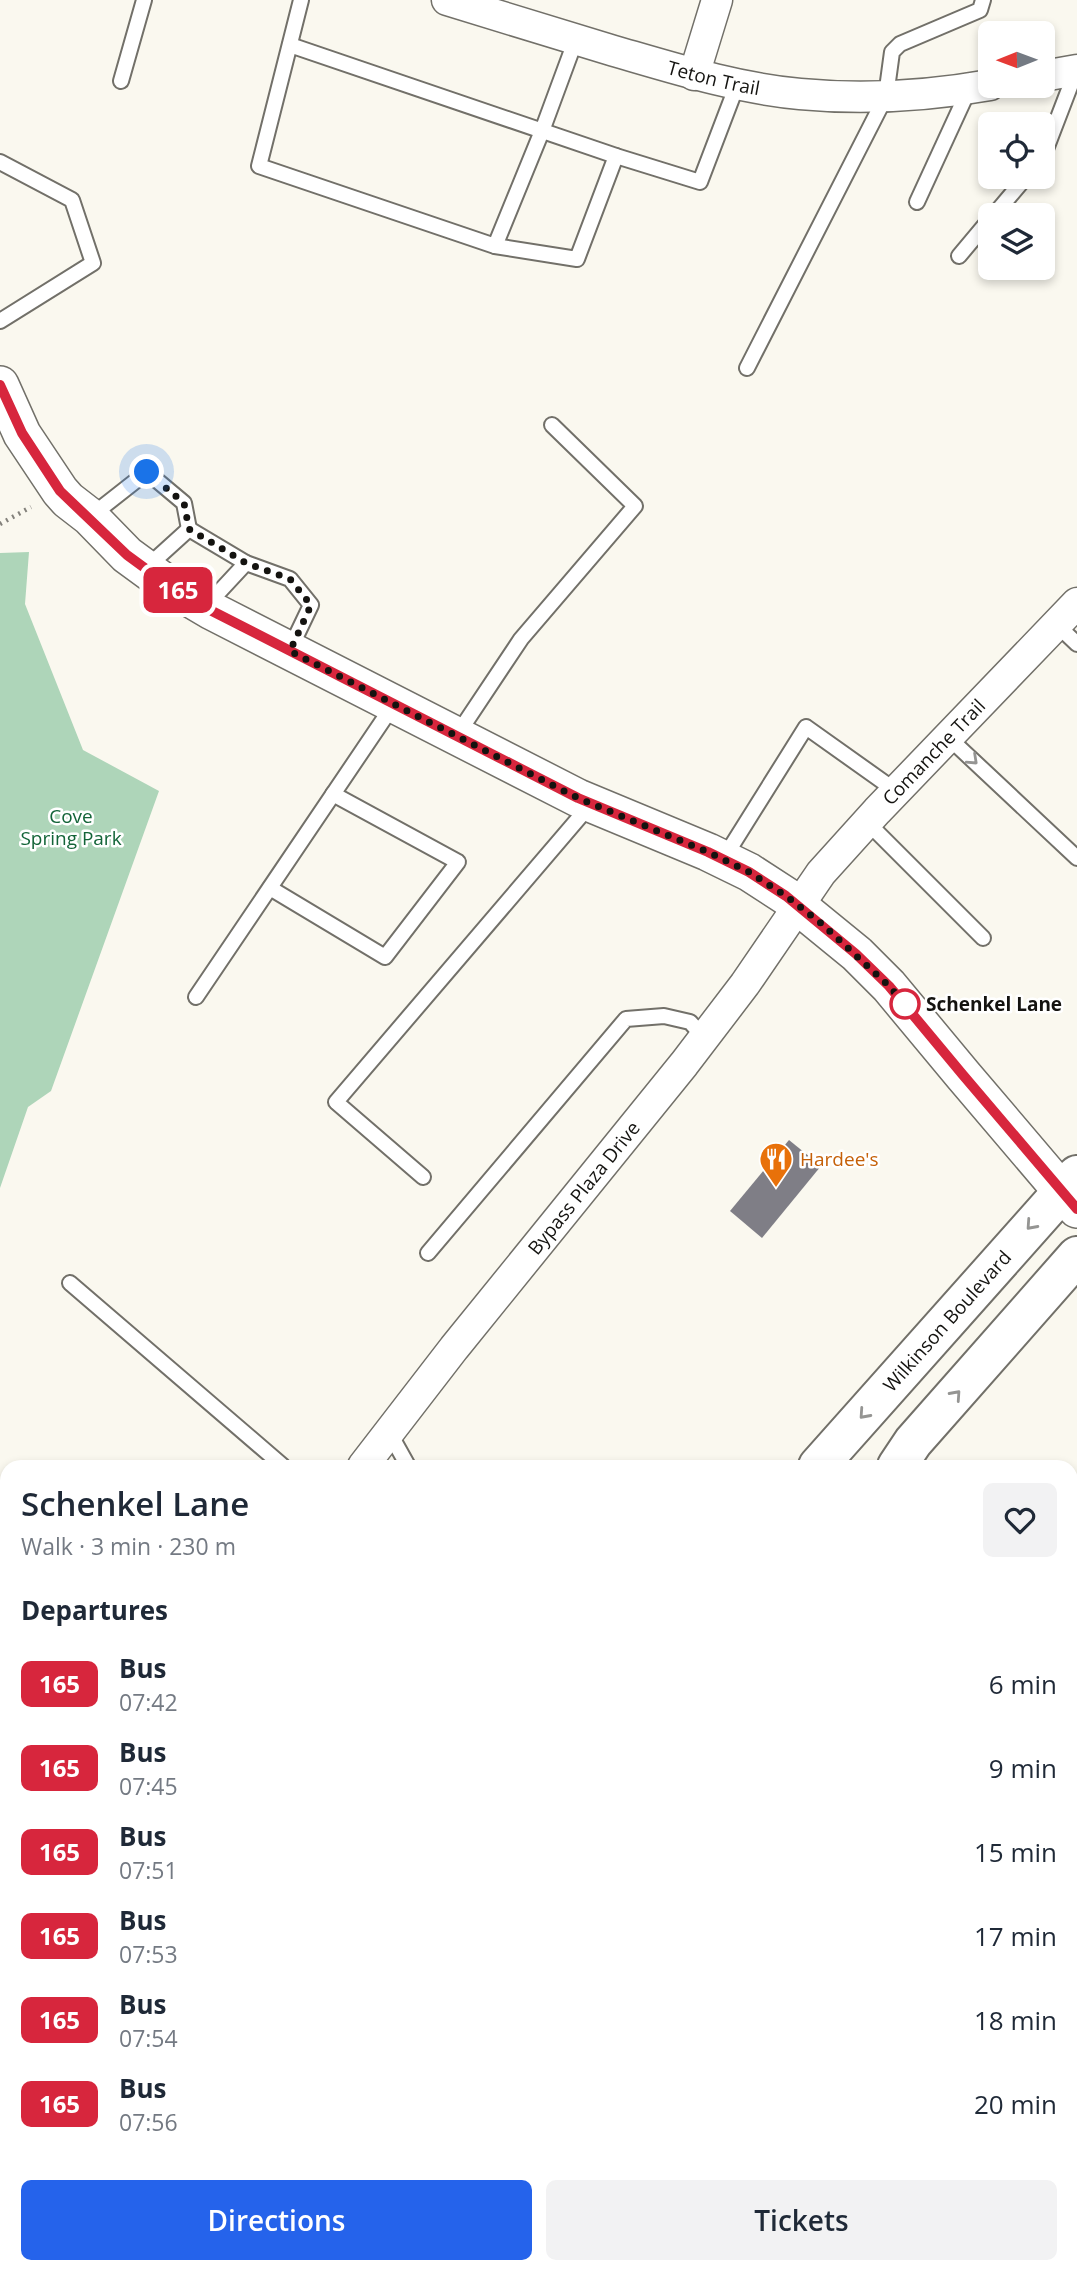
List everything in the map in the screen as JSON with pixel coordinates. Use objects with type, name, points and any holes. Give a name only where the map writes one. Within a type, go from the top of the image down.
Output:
[{"type":"highway","name":"Wilkinson Boulevard","points":[[824,1460],[1072,1192]]},
{"type":"highway","points":[[901,1460],[1077,1256]]},
{"type":"street","name":"Teton Trail","points":[[446,0],[694,75],[737,85],[801,94],[886,96],[978,87]]},
{"type":"street","points":[[694,75],[717,0]]},
{"type":"street","points":[[1055,74],[1077,70]]},
{"type":"street","points":[[0,385],[22,433],[60,491],[127,555],[168,585],[290,651],[591,804],[749,872],[799,906],[889,986],[1072,1192]]},
{"type":"street","name":"Comanche Trail","points":[[799,906],[821,873],[948,737],[1066,634],[1077,603]]},
{"type":"street","name":"Bypass Plaza Drive","points":[[367,1460],[704,1037],[799,906]]},
{"type":"lane","points":[[121,81],[144,0]]},
{"type":"lane","points":[[302,0],[259,166],[495,246],[578,259],[616,156]]},
{"type":"lane","points":[[747,368],[886,96],[892,52],[900,44],[980,10],[983,0]]},
{"type":"lane","points":[[495,246],[576,39]]},
{"type":"lane","points":[[290,45],[700,182],[737,85]]},
{"type":"lane","points":[[1055,126],[1077,70]]},
{"type":"lane","points":[[917,202],[978,91]]},
{"type":"lane","points":[[0,162],[72,200],[93,263],[0,321]]},
{"type":"lane","points":[[1004,203],[1016,189]]},
{"type":"lane","points":[[959,256],[978,234]]},
{"type":"lane","points":[[457,735],[521,639],[635,506],[552,425]]},
{"type":"lane","points":[[90,517],[147,472],[184,503],[189,529],[246,563],[290,579],[311,605],[290,651]]},
{"type":"lane","points":[[145,568],[189,529]]},
{"type":"lane","points":[[205,606],[246,563]]},
{"type":"lane","points":[[196,997],[395,703]]},
{"type":"lane","points":[[723,859],[806,727],[896,791]]},
{"type":"lane","points":[[948,737],[1077,858]]},
{"type":"lane","points":[[270,888],[385,957],[458,862],[333,794]]},
{"type":"lane","points":[[424,1177],[336,1102],[591,804]]},
{"type":"lane","points":[[867,822],[983,938]]},
{"type":"lane","points":[[428,1253],[626,1019],[664,1016],[690,1022],[704,1037]]},
{"type":"lane","points":[[70,1283],[277,1460]]},
{"type":"lane","points":[[388,1432],[404,1460]]},
{"type":"green space","name":"Cove Spring Park","points":[[29,552],[25,604],[83,750],[159,791],[51,1091],[28,1107],[0,1188],[0,553]]},
{"type":"building","name":"Hardee's","points":[[789,1140],[821,1166],[762,1238],[730,1211]]},
{"type":"bus line","name":"165","points":[[0,385],[22,433],[60,491],[127,555],[168,585],[212,611],[578,798],[708,852],[749,872],[786,896],[822,924],[889,986],[1077,1209]]},
{"type":"place","name":"Schenkel Lane","points":[[905,1004]]},
{"type":"place","name":"Hardee's","points":[[776,1189]]},
{"type":"route","points":[[147,472],[184,503],[189,529],[246,563],[290,579],[311,605],[290,651],[578,798],[749,872],[822,924],[905,1004]]}]
